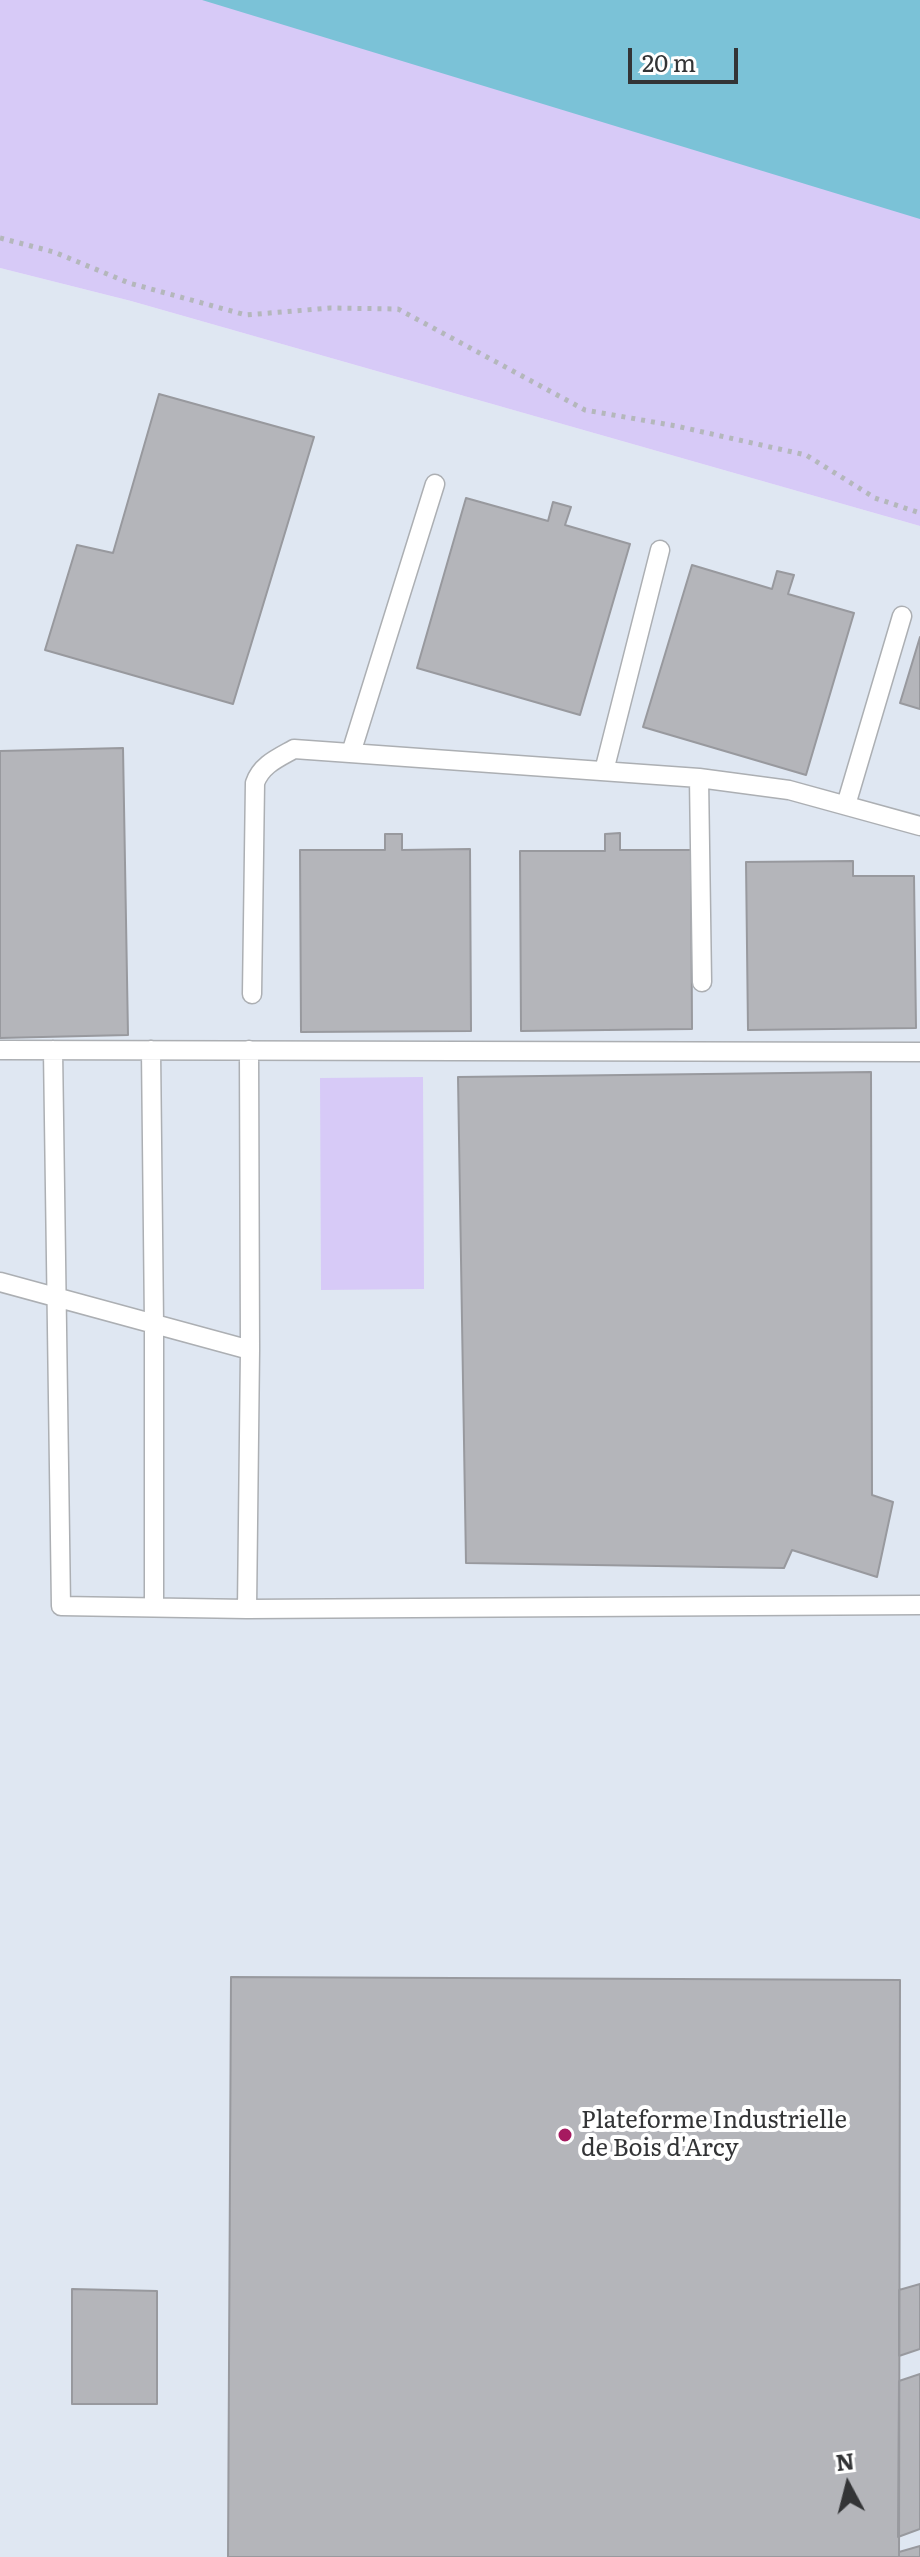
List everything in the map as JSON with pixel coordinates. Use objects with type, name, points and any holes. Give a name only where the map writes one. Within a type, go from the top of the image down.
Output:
[{"type":"lane","points":[[351,753],[435,484]]},
{"type":"lane","points":[[604,771],[660,550]]},
{"type":"lane","points":[[846,805],[902,616]]},
{"type":"lane","points":[[252,994],[255,783],[258,774],[270,762],[294,749],[699,778],[789,790],[920,826]]},
{"type":"lane","points":[[699,778],[702,982]]},
{"type":"lane","points":[[0,1050],[920,1052]]},
{"type":"lane","points":[[53,1050],[61,1606],[247,1609],[920,1605]]},
{"type":"lane","points":[[151,1050],[154,1607]]},
{"type":"lane","points":[[247,1609],[249,1050]]},
{"type":"lane","points":[[0,1282],[250,1350]]},
{"type":"path","points":[[0,238],[54,252],[129,283],[246,315],[330,308],[398,309],[585,410],[676,426],[806,455],[875,498],[920,513]]},
{"type":"shaded area","points":[[0,0],[920,0],[920,526],[131,301],[0,268]]},
{"type":"shaded area","points":[[0,268],[131,301],[920,526],[920,2557],[0,2557]]},
{"type":"shaded area","points":[[423,1077],[424,1289],[321,1290],[320,1078]]},
{"type":"water","points":[[202,0],[920,0],[920,219]]},
{"type":"building","points":[[159,394],[314,437],[233,704],[45,650],[77,545],[113,553]]},
{"type":"building","points":[[466,498],[548,521],[553,502],[571,507],[565,525],[630,544],[580,715],[417,668]]},
{"type":"building","points":[[692,565],[772,589],[777,571],[794,575],[788,594],[854,613],[806,775],[643,727]]},
{"type":"building","points":[[920,637],[920,709],[900,703]]},
{"type":"building","points":[[123,748],[128,1035],[0,1038],[0,751]]},
{"type":"building","points":[[620,833],[620,850],[691,850],[692,1029],[521,1031],[520,851],[605,851],[605,834]]},
{"type":"building","points":[[385,834],[402,834],[402,850],[470,849],[471,1031],[301,1032],[300,850],[385,850]]},
{"type":"building","points":[[853,861],[853,876],[914,876],[916,1028],[748,1030],[746,862]]},
{"type":"building","points":[[871,1072],[872,1495],[893,1502],[877,1577],[792,1550],[784,1568],[466,1563],[458,1077]]},
{"type":"building","name":"Plateforme Industrielle de Bois d'Arcy","points":[[231,1977],[900,1980],[899,2557],[228,2557]]},
{"type":"building","points":[[920,2284],[920,2349],[899,2356],[899,2290]]},
{"type":"building","points":[[72,2289],[157,2291],[157,2404],[72,2404]]},
{"type":"building","points":[[920,2374],[920,2529],[898,2537],[899,2381]]},
{"type":"building","points":[[920,2546],[920,2557],[899,2557],[899,2552]]},
{"type":"place","name":"Plateforme Industrielle de Bois d'Arcy","points":[[565,2135]]}]
